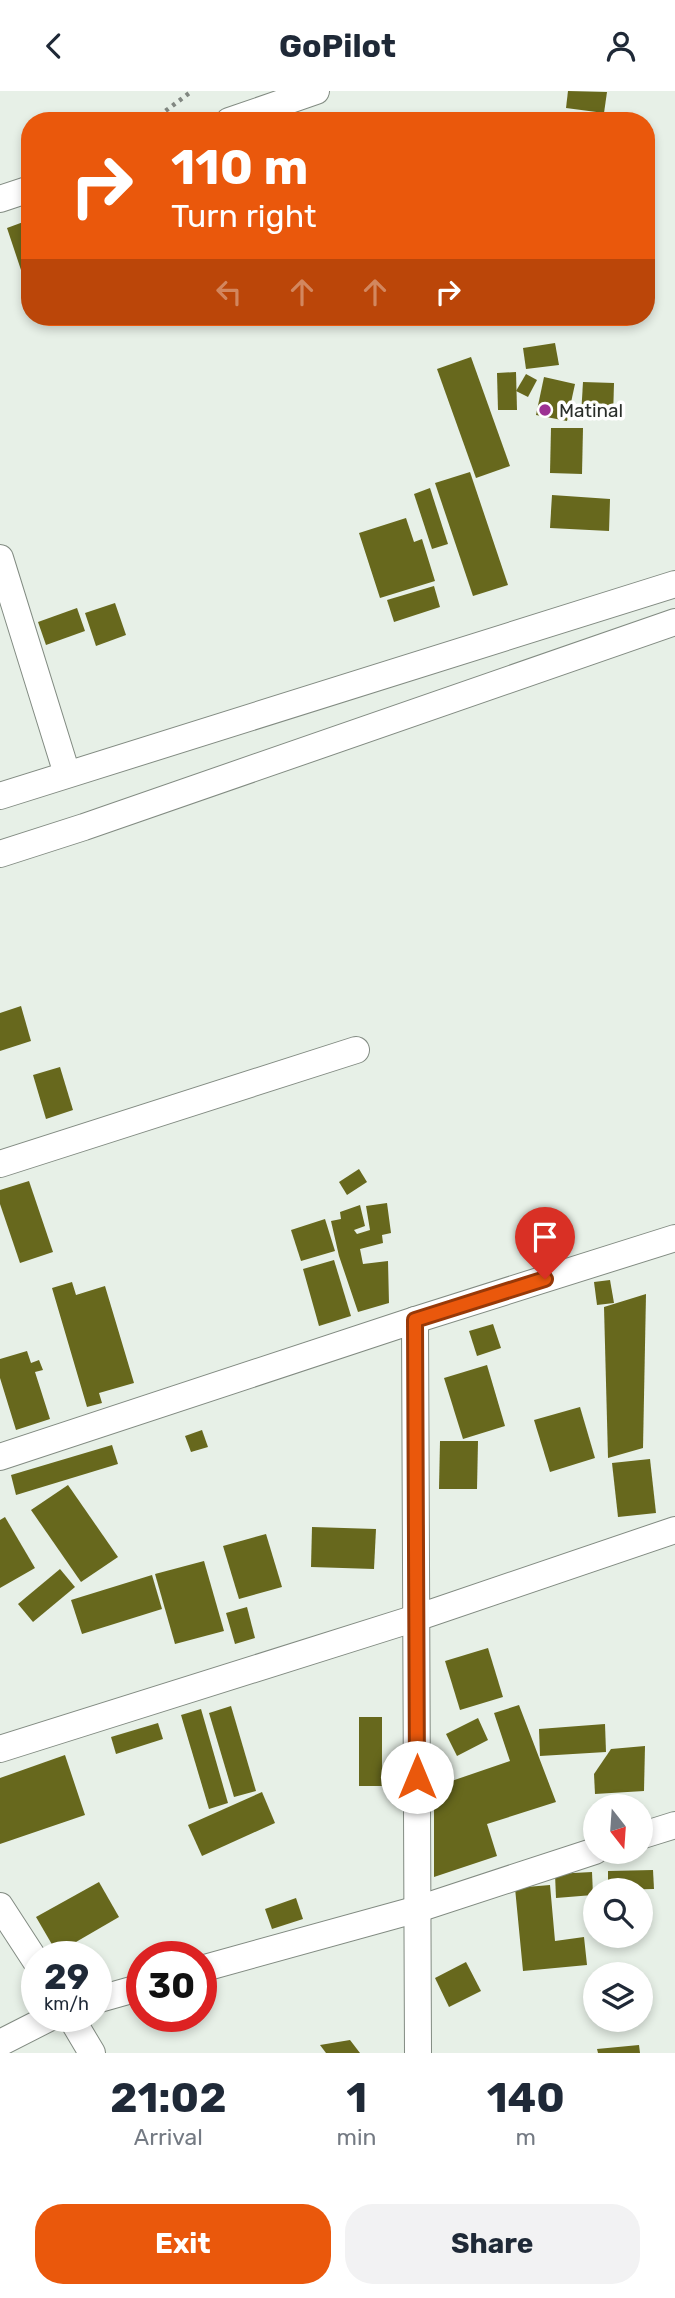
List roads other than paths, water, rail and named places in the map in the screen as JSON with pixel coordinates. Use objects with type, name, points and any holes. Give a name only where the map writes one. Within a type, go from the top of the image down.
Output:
[{"type":"street","points":[[255,112],[316,91]]},
{"type":"street","points":[[0,199],[21,192]]},
{"type":"street","points":[[0,558],[67,774]]},
{"type":"street","points":[[0,796],[675,584]]},
{"type":"street","points":[[0,854],[675,622]]},
{"type":"street","points":[[0,1164],[356,1051]]},
{"type":"street","points":[[0,1457],[415,1320],[675,1238]]},
{"type":"street","points":[[415,1320],[418,2053]]},
{"type":"street","points":[[0,1749],[416,1618],[675,1530]]},
{"type":"street","points":[[653,1832],[675,1825]]},
{"type":"street","points":[[217,1965],[418,1909],[583,1855]]},
{"type":"street","points":[[0,1906],[23,1941]]},
{"type":"street","points":[[0,2043],[22,2032]]},
{"type":"street","points":[[80,2032],[92,2053]]},
{"type":"place","name":"Matinal","points":[[545,410]]}]
